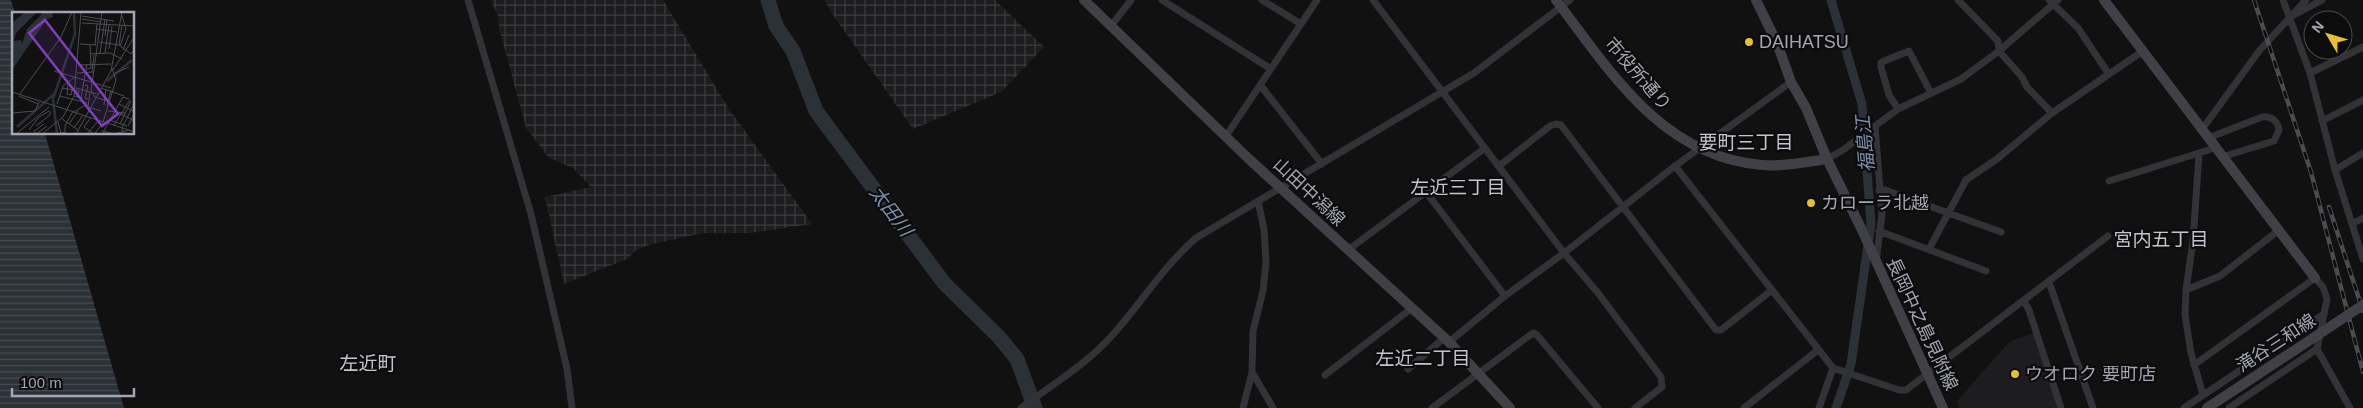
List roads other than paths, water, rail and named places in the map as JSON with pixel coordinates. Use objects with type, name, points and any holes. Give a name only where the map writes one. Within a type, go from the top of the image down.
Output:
[{"type":"main road","name":"山田中潟線","points":[[1084,0],[1281,188],[1446,340],[1479,372],[1510,408]]},
{"type":"main road","points":[[1756,0],[1777,43],[1791,82],[1806,108],[1827,159]]},
{"type":"main road","points":[[2104,0],[2315,278]]},
{"type":"main road","name":"市役所通り","points":[[1559,3],[1646,112],[1667,130],[1700,149],[1734,160],[1763,165],[1827,159]]},
{"type":"main road","name":"長岡中之島見附線","points":[[1827,159],[1861,228],[1943,408]]},
{"type":"main road","name":"滝谷三和線","points":[[2207,408],[2363,305]]},
{"type":"street","points":[[468,0],[531,214],[567,369],[572,408]]},
{"type":"street","points":[[1112,26],[1131,0]]},
{"type":"street","points":[[1162,0],[1271,69]]},
{"type":"street","points":[[1262,0],[1300,24]]},
{"type":"street","points":[[1226,136],[1317,0]]},
{"type":"street","points":[[1373,0],[1444,91],[1564,253],[1598,293],[1662,377],[1662,387],[1635,408]]},
{"type":"street","points":[[1021,408],[1077,366],[1116,332],[1182,251],[1196,238],[1474,73],[1559,3],[1570,0]]},
{"type":"street","points":[[1959,0],[1998,41],[1999,51],[2022,76],[2027,87],[2052,113]]},
{"type":"street","points":[[2283,0],[2288,18],[2310,73],[2322,121],[2363,259]]},
{"type":"street","points":[[2201,128],[2206,124],[2259,51],[2306,0]]},
{"type":"street","points":[[2288,18],[2322,0]]},
{"type":"street","points":[[1827,159],[1843,150],[1898,109],[1961,79],[1999,51],[2053,1],[2078,28],[2108,73]]},
{"type":"street","points":[[2310,73],[2363,47]]},
{"type":"street","points":[[1898,109],[1889,95],[1881,67],[1881,63],[1884,61],[1909,51],[1931,93]]},
{"type":"street","points":[[1929,249],[1966,180],[1997,159],[2052,113],[2108,73],[2143,51]]},
{"type":"street","points":[[1408,369],[1564,253],[1676,166],[1791,82]]},
{"type":"street","points":[[1261,86],[1322,164]]},
{"type":"street","points":[[2322,121],[2363,100]]},
{"type":"street","points":[[2208,138],[2262,117],[2271,118],[2276,122],[2279,130],[2274,141],[2222,157]]},
{"type":"street","points":[[1499,166],[1550,126],[1561,125],[1716,330],[1721,330],[1772,290]]},
{"type":"street","points":[[1872,127],[1882,214],[1874,258]]},
{"type":"street","points":[[1348,250],[1485,148]]},
{"type":"street","points":[[2109,181],[2215,148]]},
{"type":"street","points":[[2336,170],[2363,153]]},
{"type":"street","points":[[2199,154],[2194,241],[2186,290],[2185,315],[2194,365],[2203,395]]},
{"type":"street","points":[[1676,166],[1818,350],[1837,369],[1899,390],[1906,390],[2108,236]]},
{"type":"street","points":[[1879,190],[1948,212],[2001,232]]},
{"type":"street","points":[[1426,192],[1505,296]]},
{"type":"street","points":[[1243,408],[1252,372],[1253,331],[1263,291],[1266,263],[1264,229],[1258,201]]},
{"type":"street","points":[[2352,224],[2363,218]]},
{"type":"street","points":[[2186,290],[2220,276],[2279,230]]},
{"type":"street","points":[[1879,231],[1986,271]]},
{"type":"street","points":[[2194,365],[2315,278],[2323,287],[2327,299],[2318,349],[2350,408]]},
{"type":"street","points":[[2049,282],[2093,408]]},
{"type":"street","points":[[2024,301],[2029,310],[2061,408]]},
{"type":"street","points":[[1325,375],[1412,308]]},
{"type":"street","points":[[2184,408],[2324,314]]},
{"type":"street","points":[[1432,408],[1532,333],[1537,335],[1598,408]]},
{"type":"street","points":[[2229,408],[2318,349]]},
{"type":"street","points":[[1744,408],[1818,350]]},
{"type":"street","points":[[1819,408],[1837,369]]},
{"type":"street","points":[[1252,372],[1273,408]]},
{"type":"waterway","name":"太田川","points":[[768,0],[776,26],[793,51],[816,111],[944,283],[999,337],[1017,359],[1035,408]]},
{"type":"waterway","name":"福島江","points":[[1831,0],[1862,104],[1871,224],[1851,364],[1836,408]]},
{"type":"railway","points":[[2254,0],[2311,172],[2363,372]]},
{"type":"railway","points":[[2329,207],[2363,311]]},
{"type":"place","name":"DAIHATSU","points":[[1749,42]]},
{"type":"place","name":"カローラ北越","points":[[1811,203]]},
{"type":"place","name":"ウオロク 要町店","points":[[2015,374]]},
{"type":"district","name":"要町三丁目","points":[[1746,142]]},
{"type":"district","name":"左近三丁目","points":[[1458,187]]},
{"type":"district","name":"宮内五丁目","points":[[2161,239]]},
{"type":"district","name":"左近二丁目","points":[[1423,358]]},
{"type":"district","name":"左近町","points":[[368,363]]}]
